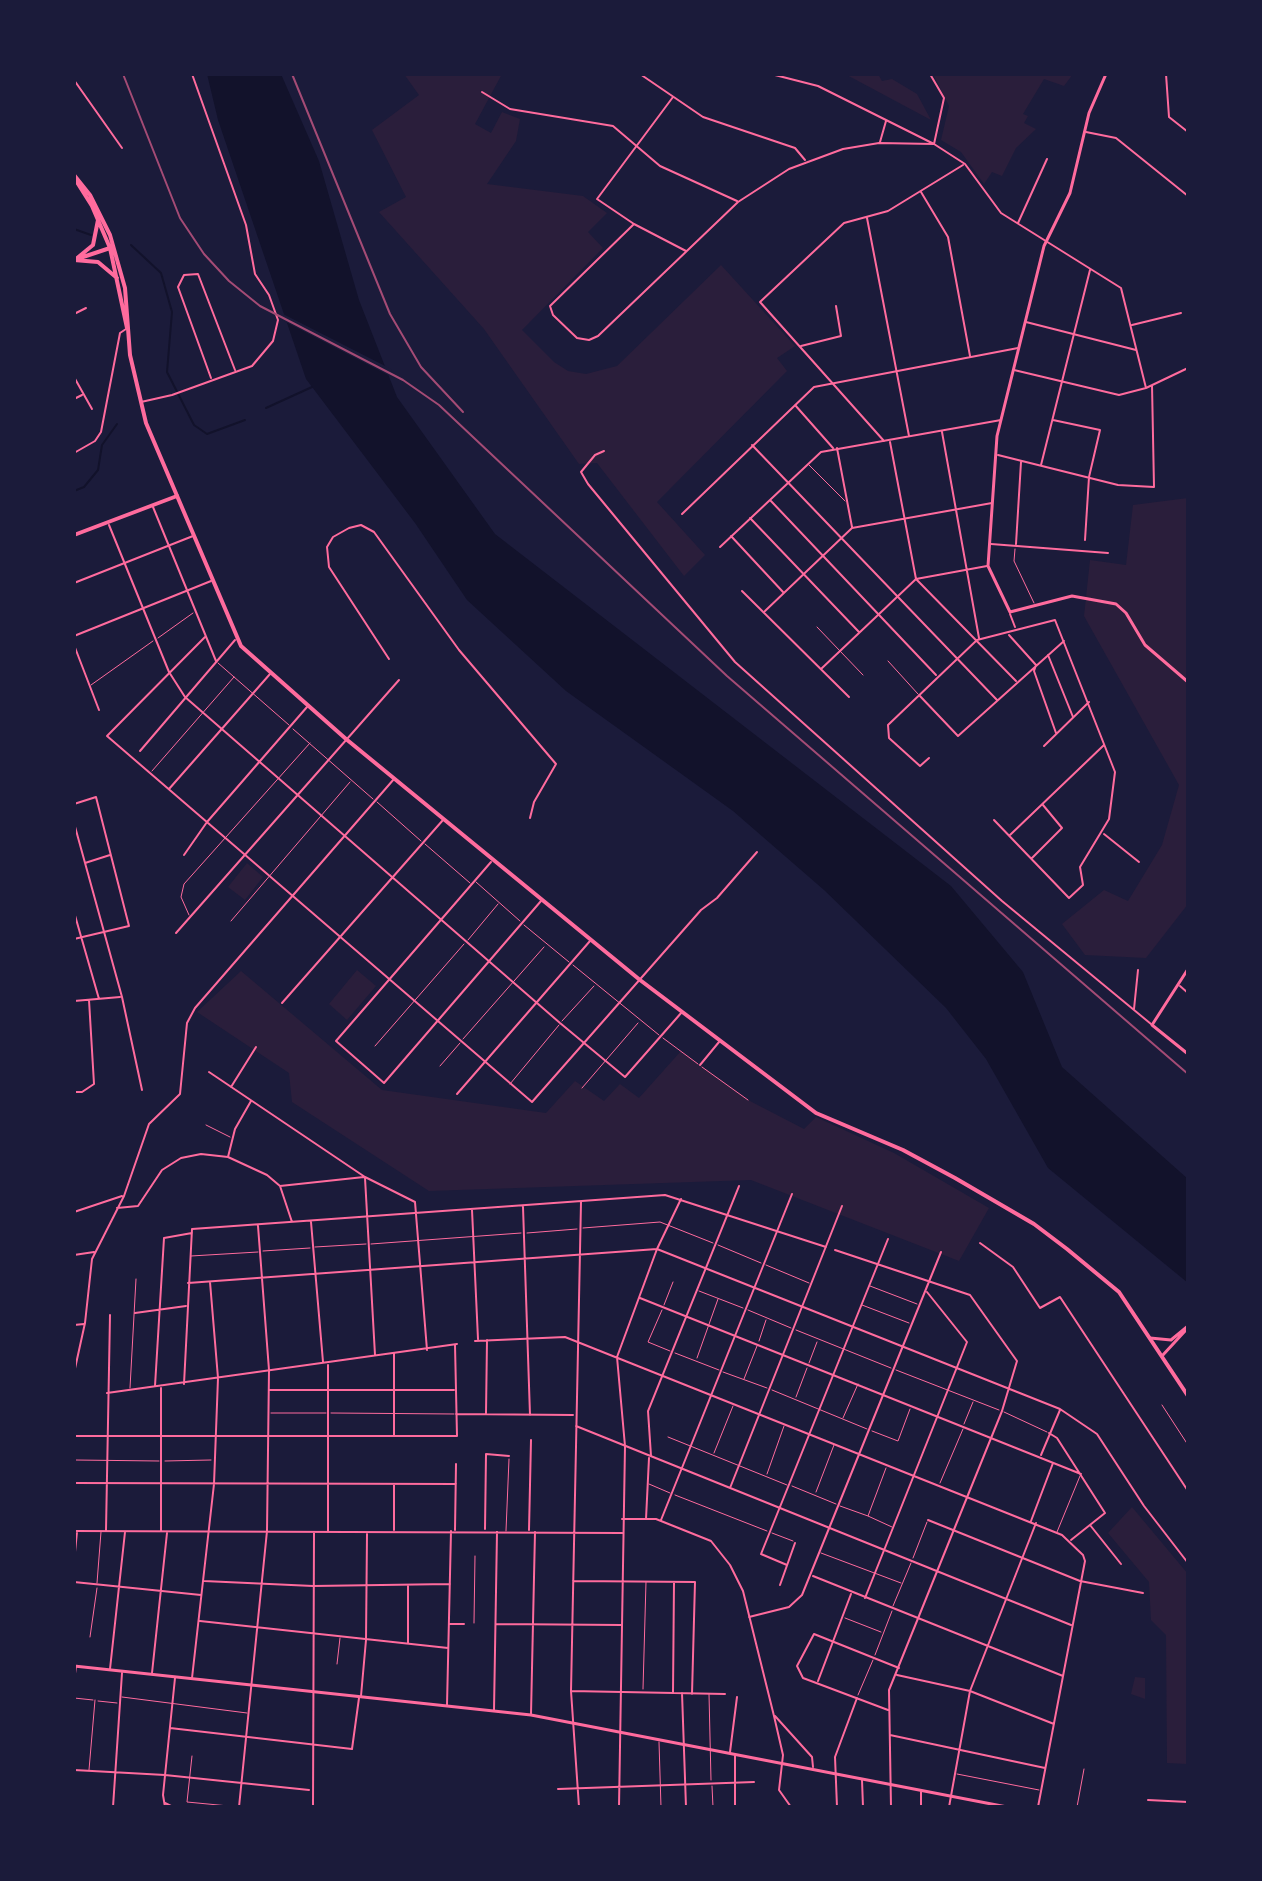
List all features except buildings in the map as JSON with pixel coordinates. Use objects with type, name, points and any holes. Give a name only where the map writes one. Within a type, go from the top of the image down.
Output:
[{"type":"main road","points":[[74,176],[112,247],[140,402],[236,639],[346,739],[493,860],[640,980],[816,1113],[903,1150],[1034,1224],[1119,1292],[1188,1396]]},
{"type":"main road","points":[[74,176],[98,209],[112,247],[125,288],[127,329]]},
{"type":"main road","points":[[74,260],[93,245],[98,218]]},
{"type":"main road","points":[[74,260],[112,247]]},
{"type":"main road","points":[[74,260],[98,262],[118,281]]},
{"type":"main road","points":[[74,535],[177,496]]},
{"type":"street","points":[[140,402],[172,395],[252,366],[273,341],[278,320],[269,295],[255,274],[246,225],[192,74]]},
{"type":"street","points":[[640,74],[703,117],[730,129],[795,148],[806,161]]},
{"type":"street","points":[[771,74],[818,86],[934,144],[965,164],[986,197],[1017,225],[1121,288],[1146,388]]},
{"type":"street","points":[[930,74],[944,98],[934,144]]},
{"type":"street","points":[[1015,628],[988,566],[995,455],[1018,348],[1046,242],[1070,193],[1085,132],[1106,74]]},
{"type":"street","points":[[1166,74],[1169,117],[1188,132]]},
{"type":"street","points":[[74,80],[122,148]]},
{"type":"street","points":[[482,92],[510,109],[613,126],[660,166],[738,202]]},
{"type":"street","points":[[673,97],[599,196],[602,203],[634,224],[687,251]]},
{"type":"street","points":[[879,143],[887,119]]},
{"type":"street","points":[[1085,132],[1116,138],[1188,196]]},
{"type":"street","points":[[634,224],[550,306],[553,315],[577,338],[598,336],[738,202],[806,161],[843,149],[879,143],[934,144]]},
{"type":"street","points":[[1017,225],[1047,159]]},
{"type":"street","points":[[884,441],[760,302],[844,223],[888,211],[965,164]]},
{"type":"street","points":[[921,191],[948,237],[971,357]]},
{"type":"street","points":[[866,216],[910,437]]},
{"type":"street","points":[[1041,466],[1090,270]]},
{"type":"street","points":[[212,379],[178,287],[184,275],[198,274],[235,370]]},
{"type":"street","points":[[800,346],[841,336],[836,306]]},
{"type":"street","points":[[74,314],[86,308]]},
{"type":"street","points":[[1131,325],[1181,313]]},
{"type":"street","points":[[1025,322],[1137,350]]},
{"type":"street","points":[[74,453],[95,441],[101,432],[120,333],[127,329]]},
{"type":"street","points":[[682,514],[814,387],[1018,348]]},
{"type":"street","points":[[1013,370],[1119,395],[1146,388],[1188,368]]},
{"type":"street","points":[[74,377],[92,409]]},
{"type":"street","points":[[995,455],[1118,485],[1154,487],[1152,385]]},
{"type":"street","points":[[74,399],[83,394]]},
{"type":"street","points":[[795,404],[836,448],[852,528]]},
{"type":"street","points":[[720,547],[821,452],[1001,420]]},
{"type":"street","points":[[1052,420],[1100,430],[1089,477],[1085,540]]},
{"type":"street","points":[[942,432],[978,639]]},
{"type":"street","points":[[889,441],[916,579],[1016,681]]},
{"type":"street","points":[[752,445],[997,700]]},
{"type":"street","points":[[604,451],[595,455],[581,472],[588,484],[735,662],[979,880],[1188,1054]]},
{"type":"street","points":[[1016,546],[1021,461]]},
{"type":"street","points":[[769,500],[937,676]]},
{"type":"street","points":[[765,611],[852,528],[992,503]]},
{"type":"street","points":[[153,506],[216,661]]},
{"type":"street","points":[[750,518],[860,632]]},
{"type":"street","points":[[109,523],[169,672],[185,697],[536,1003],[625,1077],[682,1012]]},
{"type":"street","points":[[389,659],[329,567],[327,547],[333,537],[349,528],[361,525],[374,532],[459,650],[556,764],[534,802],[530,818]]},
{"type":"street","points":[[74,583],[194,535]]},
{"type":"street","points":[[731,536],[784,593]]},
{"type":"street","points":[[990,544],[1108,553]]},
{"type":"street","points":[[821,669],[916,579],[988,566]]},
{"type":"street","points":[[74,636],[212,581]]},
{"type":"street","points":[[742,591],[849,697]]},
{"type":"street","points":[[1010,612],[1072,596],[1116,604],[1126,613],[1145,645],[1188,682]]},
{"type":"street","points":[[929,758],[920,766],[889,738],[888,725],[978,639],[1055,620],[1115,772],[1113,805],[1103,833],[1080,867],[1083,885],[1069,898],[994,820]]},
{"type":"street","points":[[1008,634],[1036,665]]},
{"type":"street","points":[[205,637],[107,736],[152,771],[388,981],[532,1102],[757,852]]},
{"type":"street","points":[[140,751],[236,639]]},
{"type":"street","points":[[919,695],[958,736],[1065,640]]},
{"type":"street","points":[[74,645],[99,710]]},
{"type":"street","points":[[1048,654],[1073,717]]},
{"type":"street","points":[[1036,665],[1034,671],[1056,733]]},
{"type":"street","points":[[169,789],[271,673]]},
{"type":"street","points":[[176,933],[399,680]]},
{"type":"street","points":[[1044,746],[1089,702]]},
{"type":"street","points":[[184,855],[207,822],[308,706]]},
{"type":"street","points":[[1009,836],[1105,744]]},
{"type":"street","points":[[74,1372],[95,1252],[124,1196],[149,1124],[180,1094],[184,1032],[195,1008],[395,778]]},
{"type":"street","points":[[74,804],[96,797],[129,926],[74,939]]},
{"type":"street","points":[[1031,859],[1062,828],[1043,805]]},
{"type":"street","points":[[282,1003],[444,819]]},
{"type":"street","points":[[74,823],[122,997],[142,1090]]},
{"type":"street","points":[[1103,833],[1139,862]]},
{"type":"street","points":[[85,863],[111,855]]},
{"type":"street","points":[[74,858],[83,857]]},
{"type":"street","points":[[493,860],[336,1041],[384,1083],[542,900]]},
{"type":"street","points":[[74,912],[99,999]]},
{"type":"street","points":[[457,1094],[591,940]]},
{"type":"street","points":[[1152,1025],[1188,969]]},
{"type":"street","points":[[1134,1010],[1138,970]]},
{"type":"street","points":[[1178,984],[1188,993]]},
{"type":"street","points":[[74,1001],[122,997]]},
{"type":"street","points":[[74,1092],[82,1092],[94,1084],[89,1000]]},
{"type":"street","points":[[700,1065],[720,1041]]},
{"type":"street","points":[[230,1088],[256,1047]]},
{"type":"street","points":[[209,1072],[365,1177],[412,1199],[418,1214],[427,1350]]},
{"type":"street","points":[[228,1157],[233,1138],[251,1100]]},
{"type":"street","points":[[117,1208],[138,1206],[157,1174],[181,1158],[201,1154],[228,1157],[254,1168],[280,1186],[289,1205],[292,1223]]},
{"type":"street","points":[[280,1186],[365,1177]]},
{"type":"street","points":[[365,1177],[364,1217],[375,1356]]},
{"type":"street","points":[[646,1519],[650,1457],[647,1417],[670,1351],[739,1186]]},
{"type":"street","points":[[661,1521],[792,1194]]},
{"type":"street","points":[[155,1388],[164,1238],[192,1231],[665,1195],[826,1247]]},
{"type":"street","points":[[74,1212],[124,1196]]},
{"type":"street","points":[[619,1807],[625,1446],[617,1357],[657,1249],[681,1198]]},
{"type":"street","points":[[579,1807],[571,1691],[574,1425],[581,1201]]},
{"type":"street","points":[[523,1205],[530,1336],[530,1415]]},
{"type":"street","points":[[729,1489],[842,1206]]},
{"type":"street","points":[[472,1209],[477,1340],[557,1335],[578,1341],[1036,1523],[1057,1532],[1083,1555],[1038,1807]]},
{"type":"street","points":[[311,1222],[323,1363]]},
{"type":"street","points":[[239,1807],[267,1531],[269,1370],[258,1225]]},
{"type":"street","points":[[184,1384],[192,1231]]},
{"type":"street","points":[[787,1565],[761,1554],[812,1435],[819,1409],[888,1239]]},
{"type":"street","points":[[980,1243],[1013,1267],[1040,1308],[1060,1297],[1188,1491]]},
{"type":"street","points":[[188,1283],[657,1249],[1060,1409],[1097,1434],[1144,1506],[1188,1563]]},
{"type":"street","points":[[835,1250],[970,1295],[1017,1361],[1002,1411],[889,1690],[891,1807]]},
{"type":"street","points":[[74,1255],[95,1252]]},
{"type":"street","points":[[749,1617],[794,1604],[812,1576],[941,1252]]},
{"type":"street","points":[[192,1679],[214,1484],[218,1378],[210,1282]]},
{"type":"street","points":[[865,1598],[967,1342],[925,1290]]},
{"type":"street","points":[[639,1297],[1081,1474]]},
{"type":"street","points":[[135,1313],[187,1306]]},
{"type":"street","points":[[106,1531],[105,1436],[110,1315]]},
{"type":"street","points":[[74,1325],[85,1323]]},
{"type":"street","points":[[1162,1356],[1172,1341],[1188,1327]]},
{"type":"street","points":[[1150,1338],[1172,1341]]},
{"type":"street","points":[[486,1415],[487,1340]]},
{"type":"street","points":[[74,1436],[457,1436],[456,1345],[107,1393]]},
{"type":"street","points":[[74,1348],[80,1347]]},
{"type":"street","points":[[394,1354],[394,1437]]},
{"type":"street","points":[[328,1363],[328,1532]]},
{"type":"street","points":[[161,1386],[161,1531]]},
{"type":"street","points":[[267,1390],[456,1390]]},
{"type":"street","points":[[1040,1457],[1060,1409]]},
{"type":"street","points":[[456,1414],[575,1415]]},
{"type":"street","points":[[574,1425],[1072,1625]]},
{"type":"street","points":[[1049,1433],[1057,1438],[1105,1513],[1069,1542]]},
{"type":"street","points":[[529,1531],[531,1440]]},
{"type":"street","points":[[485,1532],[486,1454],[509,1456]]},
{"type":"street","points":[[1031,1522],[1053,1462]]},
{"type":"street","points":[[447,1706],[456,1464]]},
{"type":"street","points":[[74,1483],[456,1484]]},
{"type":"street","points":[[394,1483],[394,1531]]},
{"type":"street","points":[[622,1519],[661,1521],[716,1546],[743,1591],[783,1755],[779,1790],[791,1807]]},
{"type":"street","points":[[928,1520],[1080,1581],[1143,1593]]},
{"type":"street","points":[[949,1807],[970,1691],[1036,1523]]},
{"type":"street","points":[[1090,1525],[1121,1564]]},
{"type":"street","points":[[74,1562],[76,1531],[623,1533]]},
{"type":"street","points":[[110,1670],[125,1531]]},
{"type":"street","points":[[152,1675],[168,1531]]},
{"type":"street","points":[[494,1711],[497,1531]]},
{"type":"street","points":[[313,1807],[314,1532]]},
{"type":"street","points":[[531,1715],[535,1532]]},
{"type":"street","points":[[170,1728],[352,1749],[366,1640],[367,1533]]},
{"type":"street","points":[[780,1585],[795,1543]]},
{"type":"street","points":[[812,1576],[1063,1676]]},
{"type":"street","points":[[204,1581],[313,1586],[450,1584]]},
{"type":"street","points":[[573,1581],[695,1582],[692,1694]]},
{"type":"street","points":[[74,1582],[202,1595]]},
{"type":"street","points":[[673,1693],[674,1582]]},
{"type":"street","points":[[408,1586],[408,1644]]},
{"type":"street","points":[[818,1682],[852,1592]]},
{"type":"street","points":[[200,1621],[448,1648]]},
{"type":"street","points":[[449,1624],[464,1624]]},
{"type":"street","points":[[495,1624],[621,1625]]},
{"type":"street","points":[[889,1711],[799,1675],[797,1666],[811,1634],[899,1668]]},
{"type":"street","points":[[74,1681],[75,1666],[531,1715],[1007,1807]]},
{"type":"street","points":[[113,1807],[122,1671]]},
{"type":"street","points":[[896,1675],[970,1691],[1054,1724]]},
{"type":"street","points":[[173,1807],[165,1805],[165,1775],[175,1677]]},
{"type":"street","points":[[571,1691],[725,1694]]},
{"type":"street","points":[[682,1693],[686,1807]]},
{"type":"street","points":[[735,1807],[732,1754],[737,1697]]},
{"type":"street","points":[[837,1807],[835,1757],[857,1698]]},
{"type":"street","points":[[774,1716],[812,1757],[813,1768]]},
{"type":"street","points":[[890,1735],[1046,1768]]},
{"type":"street","points":[[74,1770],[165,1775],[311,1790]]},
{"type":"street","points":[[862,1778],[863,1807]]},
{"type":"street","points":[[558,1789],[754,1782]]},
{"type":"street","points":[[920,1790],[921,1807]]},
{"type":"street","points":[[1148,1800],[1188,1802]]},
{"type":"lane","points":[[808,463],[847,503]]},
{"type":"lane","points":[[1016,546],[1014,561],[1034,606]]},
{"type":"lane","points":[[91,685],[195,612]]},
{"type":"lane","points":[[817,627],[863,675]]},
{"type":"lane","points":[[216,661],[546,945],[640,1021],[748,1100]]},
{"type":"lane","points":[[888,661],[919,695]]},
{"type":"lane","points":[[152,771],[234,677]]},
{"type":"lane","points":[[190,917],[180,890],[310,743]]},
{"type":"lane","points":[[231,921],[352,780]]},
{"type":"lane","points":[[375,1046],[499,902]]},
{"type":"lane","points":[[440,1066],[546,945]]},
{"type":"lane","points":[[510,1084],[596,985]]},
{"type":"lane","points":[[582,1088],[640,1021]]},
{"type":"lane","points":[[206,1125],[233,1138]]},
{"type":"lane","points":[[190,1256],[660,1222],[811,1284]]},
{"type":"lane","points":[[130,1390],[136,1279]]},
{"type":"lane","points":[[673,1282],[648,1342],[898,1441],[911,1406]]},
{"type":"lane","points":[[868,1285],[920,1305]]},
{"type":"lane","points":[[695,1289],[1002,1411],[1049,1433]]},
{"type":"lane","points":[[696,1360],[718,1299]]},
{"type":"lane","points":[[861,1305],[912,1324]]},
{"type":"lane","points":[[744,1380],[767,1318]]},
{"type":"lane","points":[[795,1400],[818,1339]]},
{"type":"lane","points":[[843,1420],[858,1384]]},
{"type":"lane","points":[[939,1485],[974,1400]]},
{"type":"lane","points":[[713,1455],[734,1403]]},
{"type":"lane","points":[[1162,1405],[1188,1445]]},
{"type":"lane","points":[[267,1413],[456,1414]]},
{"type":"lane","points":[[766,1476],[785,1424]]},
{"type":"lane","points":[[668,1437],[892,1527]]},
{"type":"lane","points":[[815,1495],[834,1444]]},
{"type":"lane","points":[[506,1531],[509,1456]]},
{"type":"lane","points":[[74,1460],[215,1460]]},
{"type":"lane","points":[[868,1516],[887,1465]]},
{"type":"lane","points":[[1057,1532],[1081,1474]]},
{"type":"lane","points":[[648,1484],[795,1543]]},
{"type":"lane","points":[[857,1698],[928,1520]]},
{"type":"lane","points":[[90,1637],[101,1531]]},
{"type":"lane","points":[[821,1553],[903,1584]]},
{"type":"lane","points":[[474,1623],[475,1556]]},
{"type":"lane","points":[[643,1692],[646,1581]]},
{"type":"lane","points":[[842,1616],[883,1633]]},
{"type":"lane","points":[[337,1664],[340,1638]]},
{"type":"lane","points":[[709,1693],[713,1807]]},
{"type":"lane","points":[[120,1696],[247,1713]]},
{"type":"lane","points":[[74,1698],[120,1704]]},
{"type":"lane","points":[[89,1771],[95,1700]]},
{"type":"lane","points":[[659,1739],[661,1807]]},
{"type":"lane","points":[[192,1756],[187,1802],[239,1807]]},
{"type":"lane","points":[[1077,1807],[1084,1769]]},
{"type":"lane","points":[[954,1773],[1041,1790]]},
{"type":"shaded area","points":[[207,74],[281,74],[319,161],[359,300],[397,397],[495,534],[951,886],[1023,972],[1062,1067],[1188,1179],[1188,1283],[1048,1168],[986,1059],[946,1008],[824,890],[733,811],[566,691],[467,600],[415,523],[306,379],[218,120]]},
{"type":"shaded area","points":[[404,74],[502,74],[475,124],[491,133],[502,112],[520,119],[516,141],[487,184],[583,196],[607,213],[588,232],[603,248],[522,330],[554,362],[568,371],[586,374],[617,366],[721,265],[795,346],[777,358],[787,371],[657,502],[705,555],[684,576],[597,463],[579,464],[484,329],[379,212],[406,197],[372,130],[419,95]]},
{"type":"shaded area","points":[[845,74],[878,74],[882,81],[892,79],[917,94],[931,120]]},
{"type":"shaded area","points":[[933,74],[1073,74],[1064,86],[1044,79],[1023,114],[1028,116],[1024,123],[1036,129],[1016,148],[1002,176],[992,172],[984,184],[961,152],[941,140],[949,106]]},
{"type":"shaded area","points":[[1188,498],[1188,904],[1146,958],[1085,955],[1062,924],[1104,890],[1128,901],[1162,845],[1179,785],[1084,616],[1090,560],[1126,565],[1133,505]]},
{"type":"shaded area","points":[[247,863],[263,877],[245,900],[228,887]]},
{"type":"shaded area","points":[[357,970],[376,986],[347,1020],[329,1004]]},
{"type":"shaded area","points":[[241,971],[382,1090],[546,1113],[575,1081],[604,1101],[620,1084],[639,1098],[681,1051],[748,1100],[804,1129],[816,1117],[894,1153],[989,1208],[959,1261],[751,1180],[429,1191],[292,1102],[289,1073],[197,1012]]},
{"type":"shaded area","points":[[1132,1507],[1188,1574],[1188,1764],[1167,1763],[1166,1635],[1151,1620],[1149,1582],[1108,1533]]},
{"type":"shaded area","points":[[1135,1677],[1145,1678],[1145,1699],[1131,1694]]},
{"type":"pier","points":[[279,312],[391,369],[394,378],[282,320]]},
{"type":"waterway","points":[[74,229],[91,235]]},
{"type":"waterway","points":[[131,245],[161,273],[172,312],[167,372],[194,425],[207,434],[245,420]]},
{"type":"waterway","points":[[266,408],[312,387]]},
{"type":"waterway","points":[[74,491],[84,487],[98,470],[102,445],[117,424]]},
{"type":"railway","points":[[123,74],[180,218],[204,254],[229,281],[260,306],[403,380],[439,405],[727,676],[1188,1074]]},
{"type":"railway","points":[[292,74],[390,314],[421,367],[463,412]]}]
